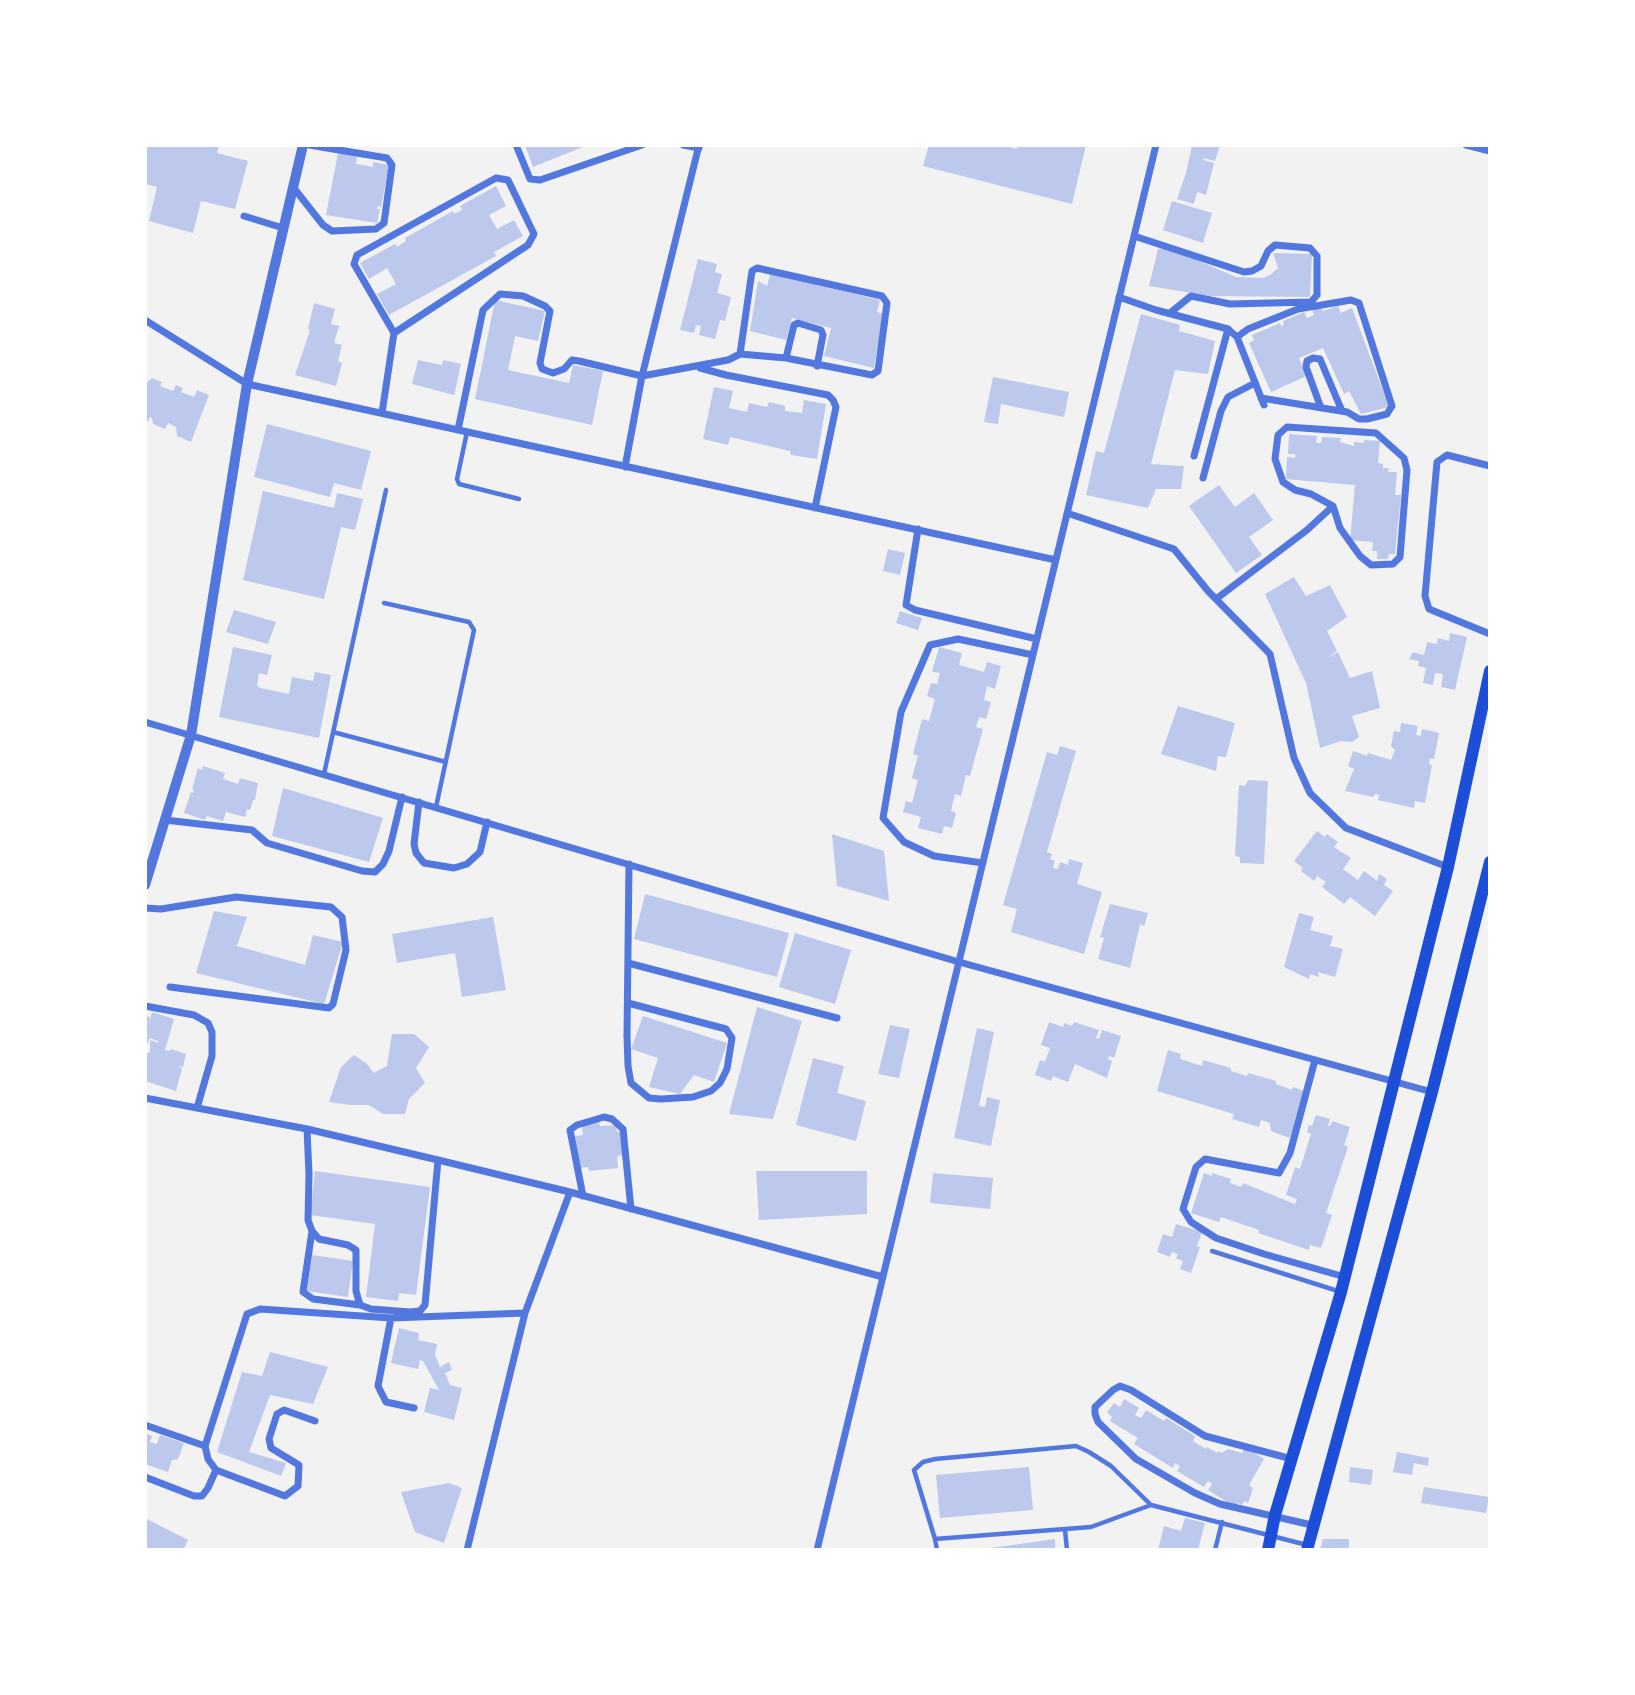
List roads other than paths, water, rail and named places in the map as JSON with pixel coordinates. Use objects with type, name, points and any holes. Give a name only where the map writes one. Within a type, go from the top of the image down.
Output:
[{"type":"main road","points":[[1268,1550],[1275,1515],[1345,1277],[1448,867],[1490,671]]},
{"type":"main road","points":[[1307,1547],[1432,1092],[1490,862]]},
{"type":"street","points":[[145,885],[191,735],[247,384],[303,145]]},
{"type":"street","points":[[293,186],[323,225],[332,231],[376,229],[384,223],[392,166],[387,158],[309,145]]},
{"type":"street","points":[[516,145],[530,179],[540,180],[642,145]]},
{"type":"street","points":[[625,467],[642,376],[699,146],[683,145]]},
{"type":"street","points":[[817,1550],[1156,145]]},
{"type":"street","points":[[1466,145],[1490,151]]},
{"type":"street","points":[[382,413],[394,333],[354,264],[357,255],[496,178],[509,180],[534,234],[528,245],[394,333]]},
{"type":"street","points":[[244,216],[283,228]]},
{"type":"street","points":[[1134,236],[1244,272],[1261,267],[1268,251],[1275,245],[1310,248],[1317,256],[1317,295],[1311,302],[1230,304],[1191,296],[1170,313]]},
{"type":"street","points":[[463,430],[483,310],[500,294],[523,296],[550,311],[540,363],[542,369],[553,373],[564,369],[572,360],[642,376],[728,360],[740,354],[786,358],[872,375],[878,371],[887,303],[882,296],[757,268],[752,271],[740,354]]},
{"type":"street","points":[[1119,297],[1228,329],[1237,337],[1263,402],[1342,411],[1367,419],[1387,414],[1392,405],[1359,303],[1351,300],[1297,309],[1248,329],[1237,337]]},
{"type":"street","points":[[145,320],[247,384],[1056,559]]},
{"type":"street","points":[[786,358],[794,325],[798,323],[821,330],[823,334],[817,366]]},
{"type":"street","points":[[1194,456],[1228,329]]},
{"type":"street","points":[[1321,408],[1306,367],[1307,361],[1313,358],[1320,359],[1342,411]]},
{"type":"street","points":[[696,366],[726,375],[828,396],[833,400],[836,407],[815,508]]},
{"type":"street","points":[[1203,478],[1228,397],[1255,383]]},
{"type":"street","points":[[1287,427],[1376,433],[1404,458],[1407,470],[1401,557],[1393,564],[1371,565],[1360,556],[1340,528],[1333,506],[1283,482],[1275,459],[1278,435],[1287,427]]},
{"type":"street","points":[[1490,466],[1447,455],[1437,462],[1425,596],[1429,609],[1490,634]]},
{"type":"street","points":[[1216,599],[1307,530],[1333,506]]},
{"type":"street","points":[[1067,513],[1174,549],[1216,599],[1270,654],[1294,758],[1310,793],[1346,828],[1448,867]]},
{"type":"street","points":[[918,529],[906,605],[915,610],[1037,639]]},
{"type":"street","points":[[983,863],[934,856],[904,842],[883,818],[901,712],[930,645],[958,639],[1033,655]]},
{"type":"street","points":[[145,722],[959,961],[1432,1092]]},
{"type":"street","points":[[165,820],[252,830],[267,843],[362,872],[375,872],[383,864],[389,851],[402,797]]},
{"type":"street","points":[[419,802],[414,844],[416,853],[424,863],[454,868],[467,864],[480,852],[487,822]]},
{"type":"street","points":[[628,1003],[726,1029],[732,1038],[727,1069],[720,1083],[710,1091],[693,1097],[649,1098],[631,1083],[628,1066],[628,1003],[628,963],[629,864]]},
{"type":"street","points":[[145,908],[161,909],[236,897],[331,907],[342,917],[346,950],[333,1004],[329,1008],[170,987]]},
{"type":"street","points":[[628,963],[838,1018]]},
{"type":"street","points":[[145,1006],[194,1015],[208,1023],[212,1032],[212,1056],[197,1108]]},
{"type":"street","points":[[1315,1060],[1290,1153],[1279,1172],[1205,1160],[1196,1167],[1183,1209],[1191,1222],[1216,1238],[1345,1277]]},
{"type":"street","points":[[145,1097],[307,1129],[570,1192],[883,1278]]},
{"type":"street","points":[[583,1196],[570,1130],[577,1125],[604,1117],[612,1119],[623,1129],[631,1209]]},
{"type":"street","points":[[307,1129],[308,1220],[312,1231],[319,1238],[348,1245],[356,1250],[356,1291],[360,1305]]},
{"type":"street","points":[[312,1231],[303,1292],[313,1299],[371,1309],[421,1311],[425,1305],[438,1160]]},
{"type":"street","points":[[467,1550],[525,1313],[570,1192]]},
{"type":"street","points":[[315,1421],[284,1410],[277,1414],[269,1439],[271,1448],[299,1465],[298,1486],[285,1496],[216,1470],[208,1459],[205,1446],[247,1314],[260,1309],[391,1318],[525,1313]]},
{"type":"street","points":[[391,1318],[378,1386],[386,1402],[414,1408]]},
{"type":"street","points":[[1293,1459],[1205,1436],[1131,1390],[1119,1386],[1095,1407],[1098,1422],[1136,1459],[1195,1493],[1220,1504],[1312,1525]]},
{"type":"street","points":[[145,1425],[205,1446]]},
{"type":"street","points":[[145,1477],[194,1496],[202,1496],[216,1470]]},
{"type":"lane","points":[[463,430],[457,479],[459,484],[519,499]]},
{"type":"lane","points":[[324,774],[386,490]]},
{"type":"lane","points":[[384,603],[469,622],[474,630],[436,807]]},
{"type":"lane","points":[[333,732],[446,762]]},
{"type":"lane","points":[[1212,1251],[1341,1292]]},
{"type":"lane","points":[[937,1550],[914,1470],[923,1461],[1076,1447],[1111,1466],[1151,1505],[1271,1534],[1307,1547]]},
{"type":"lane","points":[[935,1539],[1091,1527],[1151,1505]]},
{"type":"lane","points":[[1214,1550],[1222,1522]]},
{"type":"lane","points":[[1065,1530],[1066,1550]]}]
